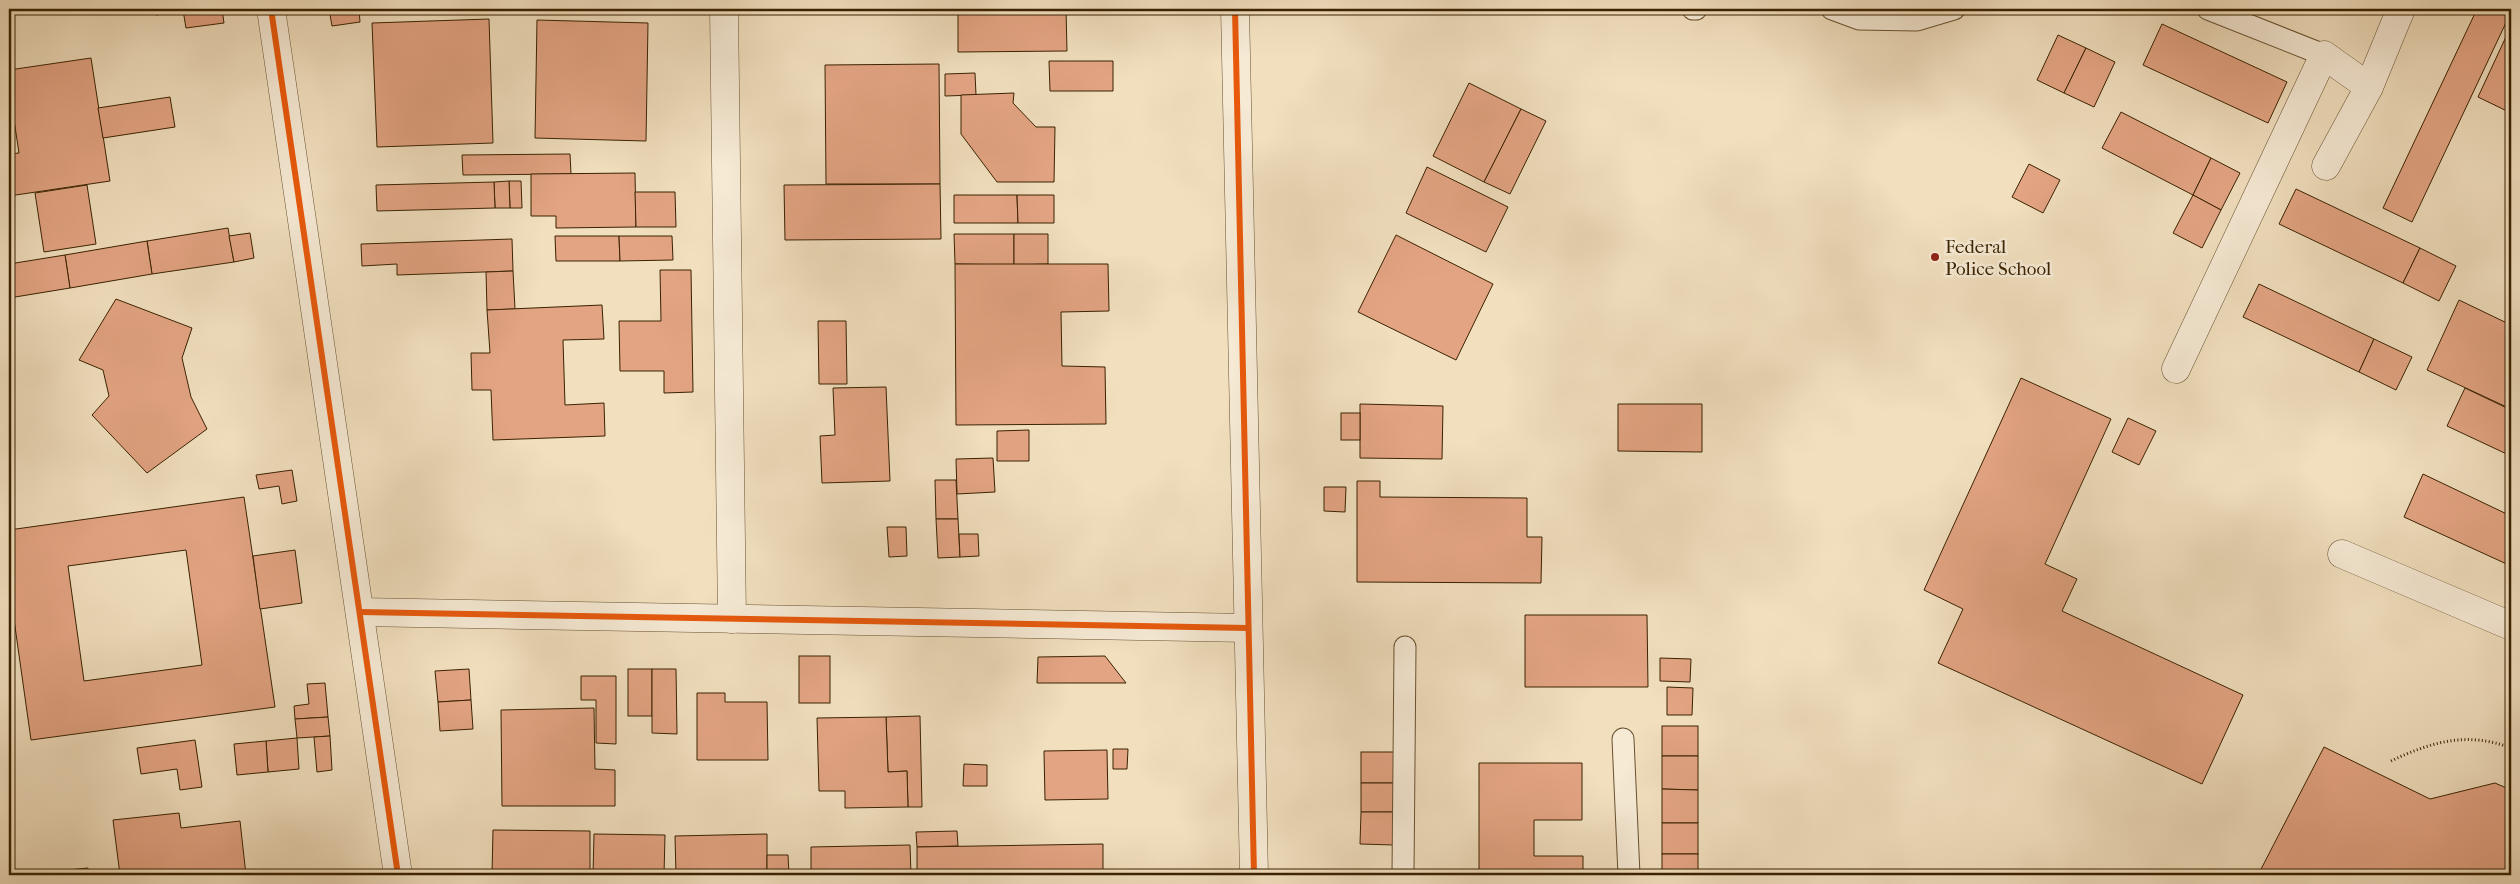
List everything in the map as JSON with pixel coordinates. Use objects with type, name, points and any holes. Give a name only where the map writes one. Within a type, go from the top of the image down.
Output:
[{"type":"street","points":[[271,9],[398,875]]},
{"type":"street","points":[[724,9],[732,619]]},
{"type":"street","points":[[1235,9],[1254,875]]},
{"type":"street","points":[[2326,166],[2369,87],[2401,9]]},
{"type":"street","points":[[2176,369],[2324,54],[2369,87]]},
{"type":"street","points":[[2342,554],[2511,626]]},
{"type":"street","points":[[360,612],[1248,628]]},
{"type":"lane","points":[[1832,9],[1858,19],[1917,20],[1954,9]]},
{"type":"lane","points":[[2208,9],[2324,54]]},
{"type":"lane","points":[[1402,875],[1405,647]]},
{"type":"lane","points":[[1623,739],[1629,875]]},
{"type":"path","points":[[2390,761],[2424,746],[2459,739],[2496,742],[2511,748]]},
{"type":"building","points":[[155,9],[195,9],[156,15]]},
{"type":"building","points":[[222,9],[224,23],[186,28],[183,10]]},
{"type":"building","points":[[329,9],[359,9],[360,22],[332,26]]},
{"type":"building","points":[[958,9],[1066,9],[1067,51],[958,52]]},
{"type":"building","points":[[2477,9],[2511,9],[2511,12],[2412,222],[2383,208]]},
{"type":"building","points":[[489,19],[493,143],[377,147],[372,23]]},
{"type":"building","points":[[537,20],[648,23],[646,141],[535,138]]},
{"type":"building","points":[[2162,24],[2287,82],[2268,123],[2143,65]]},
{"type":"building","points":[[2511,26],[2511,113],[2478,97]]},
{"type":"building","points":[[2058,35],[2086,48],[2064,93],[2037,80]]},
{"type":"building","points":[[2086,48],[2115,62],[2094,107],[2064,93]]},
{"type":"building","points":[[91,58],[110,181],[9,196],[9,154],[19,153],[9,87],[9,70]]},
{"type":"building","points":[[1049,61],[1113,61],[1113,91],[1050,91]]},
{"type":"building","points":[[939,64],[940,184],[826,184],[825,65]]},
{"type":"building","points":[[975,73],[976,95],[945,96],[945,74]]},
{"type":"building","points":[[1469,83],[1521,109],[1484,182],[1433,156]]},
{"type":"building","points":[[1014,93],[1013,103],[1036,127],[1055,127],[1054,182],[997,182],[961,134],[961,95]]},
{"type":"building","points":[[170,97],[175,127],[103,138],[98,108]]},
{"type":"building","points":[[1521,109],[1546,121],[1510,194],[1484,182]]},
{"type":"building","points":[[2121,112],[2211,158],[2193,195],[2102,148]]},
{"type":"building","points":[[570,154],[571,174],[463,175],[462,155]]},
{"type":"building","points":[[2211,158],[2240,173],[2221,210],[2193,195]]},
{"type":"building","points":[[2029,164],[2060,180],[2043,213],[2012,197]]},
{"type":"building","points":[[1427,167],[1508,207],[1486,252],[1406,213]]},
{"type":"building","points":[[635,173],[636,227],[556,228],[556,216],[531,216],[531,174]]},
{"type":"building","points":[[509,181],[521,181],[522,208],[510,208]]},
{"type":"building","points":[[509,181],[510,208],[495,208],[494,182]]},
{"type":"building","points":[[494,182],[495,208],[377,211],[376,185]]},
{"type":"building","points":[[940,184],[941,239],[785,240],[784,185]]},
{"type":"building","points":[[87,185],[96,244],[44,252],[35,193]]},
{"type":"building","points":[[2296,189],[2420,248],[2403,283],[2279,224]]},
{"type":"building","points":[[635,192],[675,192],[676,227],[636,227]]},
{"type":"building","points":[[954,195],[1017,195],[1018,223],[954,223]]},
{"type":"building","points":[[1017,195],[1054,195],[1054,223],[1018,223]]},
{"type":"building","points":[[2193,195],[2221,210],[2202,248],[2173,233]]},
{"type":"building","points":[[228,228],[234,262],[152,274],[147,241]]},
{"type":"building","points":[[250,233],[254,258],[234,262],[229,236]]},
{"type":"building","points":[[954,234],[1014,234],[1014,265],[955,264]]},
{"type":"building","points":[[1014,234],[1048,234],[1048,264],[1014,265]]},
{"type":"building","points":[[1396,235],[1493,284],[1456,360],[1358,312]]},
{"type":"building","points":[[555,236],[619,236],[620,261],[556,261]]},
{"type":"building","points":[[619,236],[672,236],[673,260],[620,261]]},
{"type":"building","points":[[512,239],[513,271],[397,275],[397,264],[362,266],[361,244]]},
{"type":"building","points":[[147,241],[152,274],[70,288],[65,255]]},
{"type":"building","points":[[2420,248],[2456,266],[2439,301],[2403,283]]},
{"type":"building","points":[[65,255],[70,288],[9,298],[9,264]]},
{"type":"building","points":[[955,264],[1108,264],[1109,311],[1061,312],[1062,366],[1105,367],[1106,424],[956,425]]},
{"type":"building","points":[[660,270],[691,270],[693,392],[664,393],[664,371],[620,371],[619,321],[661,321]]},
{"type":"building","points":[[513,271],[515,309],[487,310],[486,272]]},
{"type":"building","points":[[2259,284],[2374,339],[2359,372],[2243,317]]},
{"type":"building","points":[[116,299],[192,328],[182,358],[191,397],[207,429],[147,473],[92,415],[109,396],[103,370],[79,360]]},
{"type":"building","points":[[2459,300],[2511,325],[2511,409],[2427,370]]},
{"type":"building","points":[[602,305],[604,339],[563,340],[565,405],[604,403],[605,436],[493,440],[491,390],[472,390],[471,353],[490,353],[487,310]]},
{"type":"building","points":[[818,321],[846,321],[847,384],[819,384]]},
{"type":"building","points":[[2374,339],[2412,357],[2396,390],[2359,372]]},
{"type":"building","points":[[2021,378],[2111,419],[2045,564],[2077,579],[2062,611],[2243,695],[2202,784],[1938,663],[1963,609],[1924,590]]},
{"type":"building","points":[[886,387],[890,481],[822,483],[820,436],[835,435],[833,388]]},
{"type":"building","points":[[2465,388],[2511,410],[2511,456],[2447,426]]},
{"type":"building","points":[[1360,404],[1443,406],[1442,459],[1360,458]]},
{"type":"building","points":[[1618,404],[1702,404],[1702,452],[1618,451]]},
{"type":"building","points":[[1341,413],[1360,413],[1360,440],[1341,440]]},
{"type":"building","points":[[2128,418],[2156,431],[2139,465],[2112,452]]},
{"type":"building","points":[[1029,430],[1029,461],[997,461],[997,431]]},
{"type":"building","points":[[993,458],[995,492],[957,494],[956,459]]},
{"type":"building","points":[[292,470],[297,501],[282,504],[279,486],[259,489],[256,475]]},
{"type":"building","points":[[2423,474],[2511,516],[2511,566],[2404,517]]},
{"type":"building","points":[[935,480],[956,480],[958,519],[936,519]]},
{"type":"building","points":[[1357,481],[1380,481],[1380,497],[1527,498],[1527,537],[1542,537],[1541,583],[1357,582]]},
{"type":"building","points":[[1324,487],[1346,487],[1345,512],[1324,511]]},
{"type":"building","points":[[244,497],[275,707],[31,740],[9,584],[9,530]],"holes":[[[186,550],[202,665],[84,681],[68,566]]]},
{"type":"building","points":[[936,519],[958,519],[960,557],[938,558]]},
{"type":"building","points":[[887,527],[906,527],[907,556],[889,557]]},
{"type":"building","points":[[959,534],[978,534],[979,556],[960,557]]},
{"type":"building","points":[[295,550],[302,603],[260,609],[253,556]]},
{"type":"building","points":[[1525,615],[1647,615],[1648,687],[1525,687]]},
{"type":"building","points":[[799,656],[830,656],[830,703],[799,703]]},
{"type":"building","points":[[1105,656],[1126,683],[1037,683],[1038,657]]},
{"type":"building","points":[[1660,658],[1691,659],[1690,682],[1660,681]]},
{"type":"building","points":[[469,669],[471,700],[438,702],[435,671]]},
{"type":"building","points":[[628,669],[652,669],[652,716],[628,716]]},
{"type":"building","points":[[652,669],[676,669],[677,734],[652,733]]},
{"type":"building","points":[[581,676],[616,676],[616,744],[596,743],[596,700],[581,700]]},
{"type":"building","points":[[325,683],[328,717],[295,719],[294,706],[309,704],[307,684]]},
{"type":"building","points":[[1667,687],[1693,688],[1692,715],[1667,715]]},
{"type":"building","points":[[697,693],[725,693],[725,702],[767,702],[768,760],[697,760]]},
{"type":"building","points":[[471,700],[473,729],[440,731],[438,702]]},
{"type":"building","points":[[594,708],[595,769],[615,770],[615,806],[502,806],[501,710]]},
{"type":"building","points":[[920,716],[922,807],[908,807],[907,771],[888,772],[886,717]]},
{"type":"building","points":[[328,717],[330,736],[297,738],[295,719]]},
{"type":"building","points":[[886,717],[888,772],[907,771],[908,807],[845,808],[845,791],[819,791],[817,718]]},
{"type":"building","points":[[1662,726],[1698,726],[1698,756],[1662,756]]},
{"type":"building","points":[[330,736],[332,770],[317,772],[314,737]]},
{"type":"building","points":[[297,738],[299,769],[268,772],[266,741]]},
{"type":"building","points":[[195,740],[202,787],[180,790],[177,769],[141,774],[137,748]]},
{"type":"building","points":[[266,741],[268,772],[237,775],[234,744]]},
{"type":"building","points":[[2324,747],[2430,799],[2495,783],[2511,790],[2511,875],[2258,875]]},
{"type":"building","points":[[1113,749],[1128,749],[1127,769],[1113,769]]},
{"type":"building","points":[[1107,750],[1108,799],[1045,800],[1044,751]]},
{"type":"building","points":[[1361,752],[1394,752],[1394,783],[1361,783]]},
{"type":"building","points":[[1662,756],[1698,756],[1698,790],[1662,789]]},
{"type":"building","points":[[1479,763],[1582,763],[1582,820],[1534,820],[1534,856],[1583,856],[1583,875],[1479,875]]},
{"type":"building","points":[[964,764],[987,765],[987,786],[963,786]]},
{"type":"building","points":[[1361,783],[1394,783],[1393,812],[1361,812]]},
{"type":"building","points":[[1662,789],[1698,790],[1698,823],[1662,823]]},
{"type":"building","points":[[1361,812],[1393,812],[1394,845],[1360,844]]},
{"type":"building","points":[[179,813],[181,828],[240,821],[246,875],[120,875],[113,820]]},
{"type":"building","points":[[1662,823],[1698,823],[1698,854],[1662,854]]},
{"type":"building","points":[[493,830],[590,831],[590,875],[492,875]]},
{"type":"building","points":[[957,831],[958,846],[917,847],[916,832]]},
{"type":"building","points":[[594,834],[665,835],[664,875],[593,875]]},
{"type":"building","points":[[767,834],[767,875],[676,875],[675,836]]},
{"type":"building","points":[[1103,844],[1103,875],[917,875],[917,847]]},
{"type":"building","points":[[910,845],[911,875],[811,875],[811,847]]},
{"type":"building","points":[[1662,854],[1698,854],[1698,875],[1662,875]]},
{"type":"building","points":[[767,855],[788,855],[789,875],[767,875]]},
{"type":"building","points":[[88,868],[88,875],[59,875],[58,871]]},
{"type":"cycle path","points":[[271,9],[398,875]]},
{"type":"cycle path","points":[[1235,9],[1254,875]]},
{"type":"cycle path","points":[[360,612],[1248,628]]},
{"type":"place","name":"Federal Police School","points":[[1935,257]]}]
